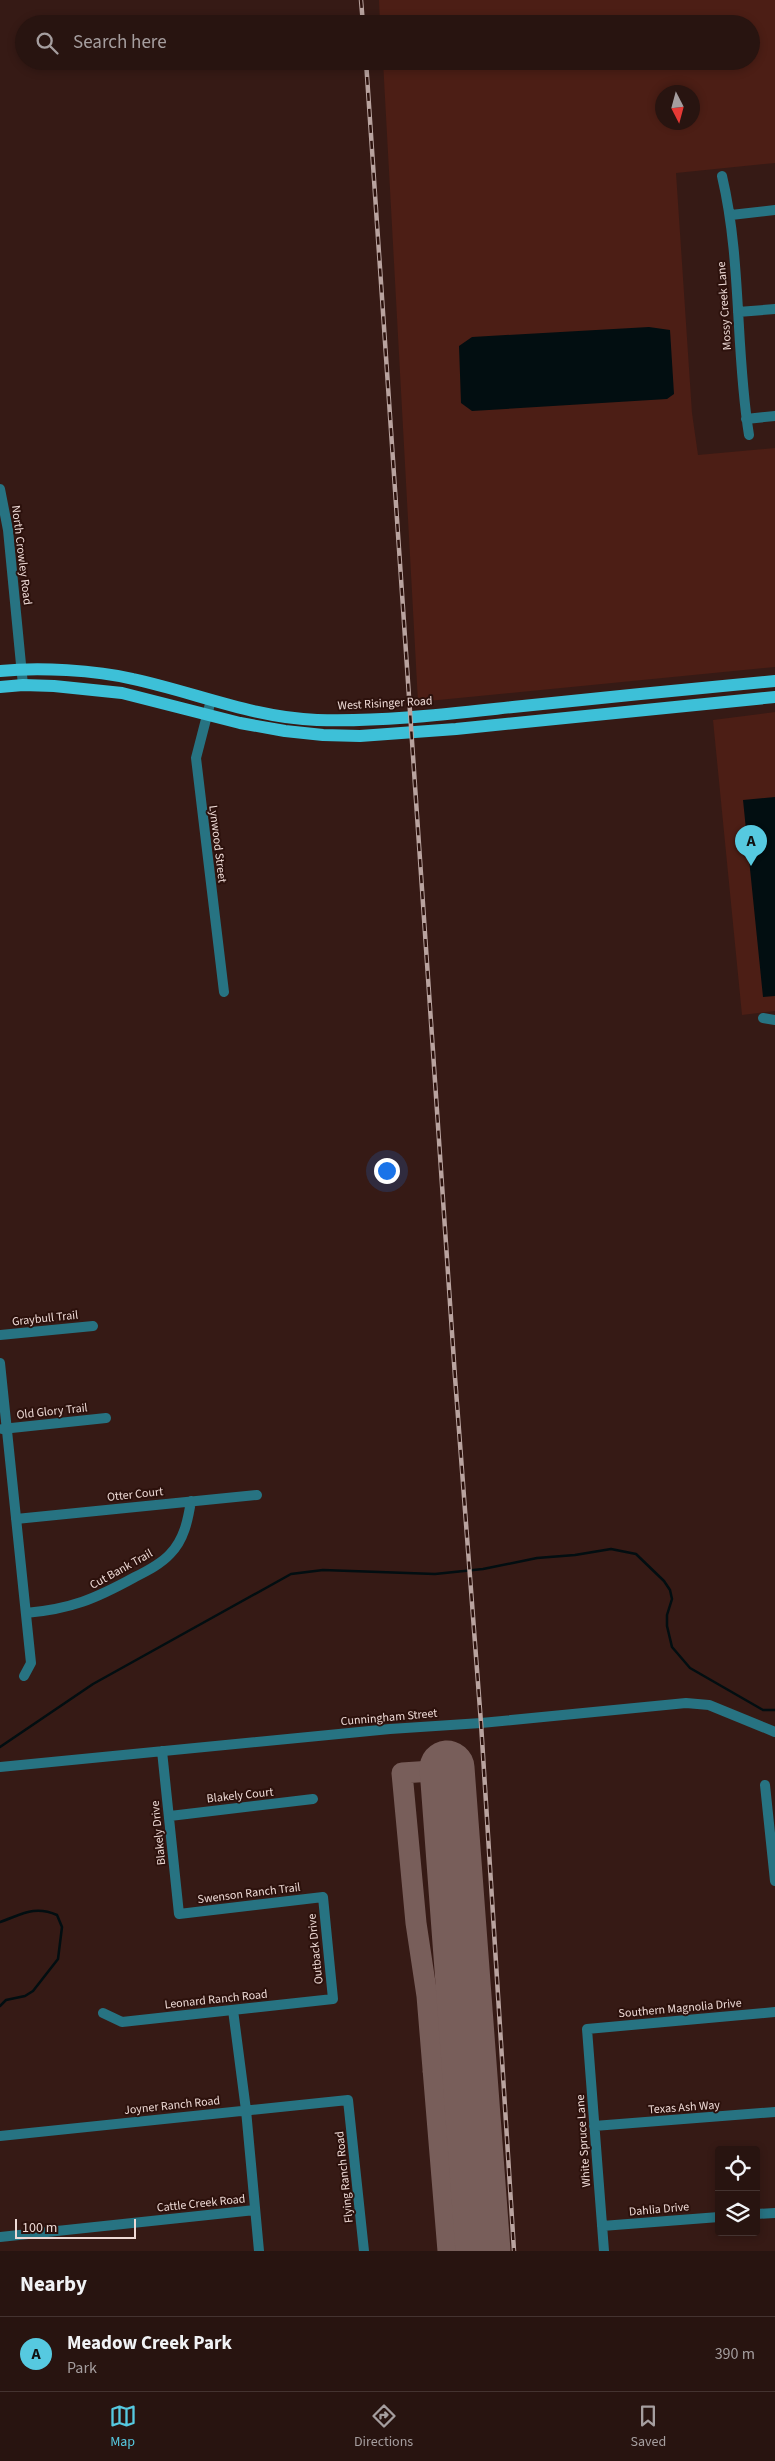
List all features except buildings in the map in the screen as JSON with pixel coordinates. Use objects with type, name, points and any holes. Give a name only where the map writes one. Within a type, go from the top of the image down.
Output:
[{"type":"main road","name":"West Risinger Road","points":[[0,671],[21,669],[132,678],[250,710],[315,720],[377,719],[775,681]]},
{"type":"main road","points":[[0,687],[23,684],[122,693],[285,731],[360,736],[448,730],[775,697]]},
{"type":"main road","points":[[636,711],[643,698],[702,691],[712,687]]},
{"type":"street","name":"Mossy Creek Lane","points":[[722,176],[731,215],[742,393],[749,435]]},
{"type":"street","points":[[731,215],[775,210]]},
{"type":"street","points":[[738,312],[775,309]]},
{"type":"street","points":[[746,419],[775,416]]},
{"type":"street","name":"North Crowley Road","points":[[0,489],[8,530],[23,684]]},
{"type":"street","name":"Lynwood Street","points":[[211,700],[196,758],[196,780],[224,992]]},
{"type":"street","points":[[762,1018],[775,1020]]},
{"type":"street","name":"Graybull Trail","points":[[0,1335],[93,1326]]},
{"type":"street","points":[[0,1362],[3,1428],[16,1519],[31,1663],[24,1676]]},
{"type":"street","name":"Old Glory Trail","points":[[3,1428],[106,1418]]},
{"type":"street","name":"Otter Court","points":[[16,1519],[257,1495]]},
{"type":"street","name":"Cut Bank Trail","points":[[26,1613],[57,1610],[78,1605],[104,1594],[159,1563],[171,1554],[181,1539],[188,1523],[191,1501]]},
{"type":"street","name":"Cunningham Street","points":[[0,1767],[698,1703],[775,1732]]},
{"type":"street","name":"Blakely Drive","points":[[162,1751],[170,1816],[178,1914]]},
{"type":"street","points":[[765,1785],[775,1881]]},
{"type":"street","name":"Blakely Court","points":[[170,1816],[313,1800]]},
{"type":"street","name":"Swenson Ranch Trail","points":[[178,1914],[323,1897]]},
{"type":"street","name":"Outback Drive","points":[[323,1897],[333,1999]]},
{"type":"street","name":"Leonard Ranch Road","points":[[103,2013],[122,2022],[333,1999]]},
{"type":"street","points":[[233,2010],[246,2110],[259,2251]]},
{"type":"street","name":"Southern Magnolia Drive","points":[[587,2029],[775,2012]]},
{"type":"street","name":"White Spruce Lane","points":[[587,2029],[604,2251]]},
{"type":"street","name":"Joyner Ranch Road","points":[[0,2136],[348,2100]]},
{"type":"street","name":"Flying Ranch Road","points":[[348,2100],[364,2251]]},
{"type":"street","name":"Texas Ash Way","points":[[594,2126],[775,2112]]},
{"type":"street","name":"Cattle Creek Road","points":[[0,2237],[255,2210]]},
{"type":"street","points":[[760,2214],[775,2212]]},
{"type":"street","name":"Dahlia Drive","points":[[602,2226],[715,2217]]},
{"type":"shaded area","points":[[379,0],[775,0],[775,163],[676,173],[692,413],[698,455],[775,448],[775,667],[418,702],[383,70],[760,70],[760,15],[380,15]]},
{"type":"shaded area","points":[[649,327],[670,330],[674,394],[667,399],[472,411],[461,403],[459,346],[472,337]]},
{"type":"shaded area","points":[[775,712],[775,1011],[742,1015],[713,720]]},
{"type":"shaded area","points":[[775,797],[775,996],[763,997],[743,800]]},
{"type":"waterway","points":[[0,1747],[93,1684],[291,1574],[323,1570],[435,1574],[483,1569],[537,1558],[575,1555],[611,1549],[636,1554],[664,1581],[670,1590],[672,1599],[667,1615],[667,1626],[672,1647],[690,1668],[763,1710],[775,1710]]},
{"type":"waterway","points":[[0,1922],[28,1912],[41,1911],[57,1915],[62,1927],[58,1959],[33,1991],[25,1996],[6,2000],[0,2006]]},
{"type":"taxiway","points":[[447,1770],[402,1773],[416,1923],[427,1996],[448,2251]]},
{"type":"taxiway","points":[[433,2071],[469,2067]]},
{"type":"runway","points":[[447,1768],[483,2251]]},
{"type":"railway","points":[[361,0],[362,15]]},
{"type":"railway","points":[[367,70],[455,1377],[481,1723],[514,2251]]},
{"type":"place","name":"Meadow Creek Park","points":[[751,866]]}]
